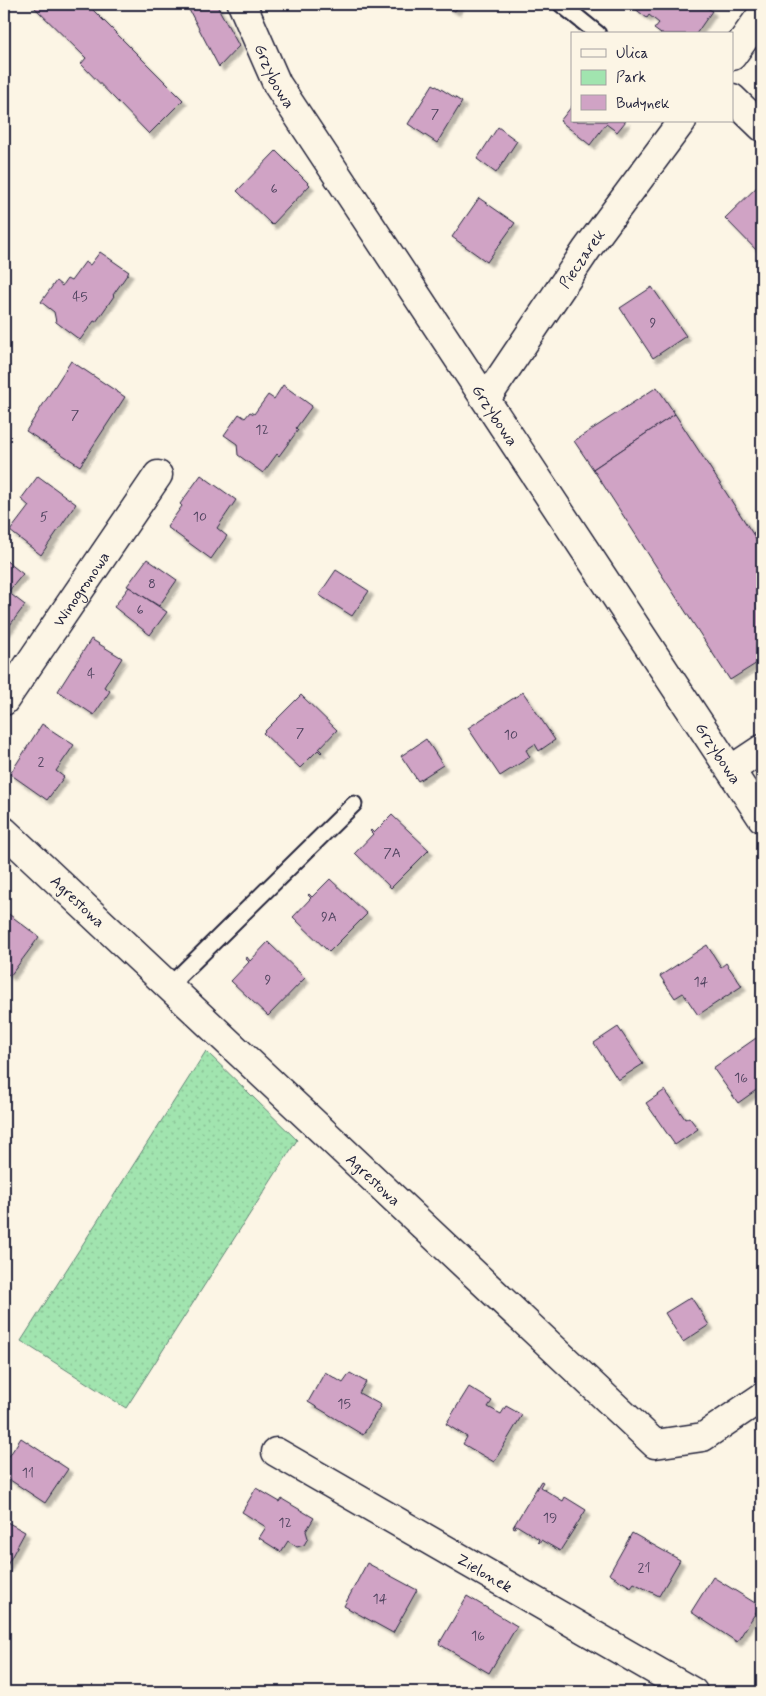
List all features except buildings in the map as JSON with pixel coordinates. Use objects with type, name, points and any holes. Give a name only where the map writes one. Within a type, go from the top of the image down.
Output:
[{"type":"street","name":"Grzybowa","points":[[242,4],[276,84],[762,818]]},
{"type":"street","points":[[734,53],[762,14]]},
{"type":"street","points":[[734,100],[762,126]]},
{"type":"street","name":"Pieczarek","points":[[486,399],[587,249],[681,122]]},
{"type":"street","name":"Winogronowa","points":[[4,701],[158,475]]},
{"type":"street","points":[[732,770],[762,749]]},
{"type":"street","name":"Agrestowa","points":[[4,831],[655,1444],[702,1437],[762,1397]]},
{"type":"street","name":"Zielonek","points":[[276,1452],[693,1692]]},
{"type":"lane","points":[[561,4],[596,32]]},
{"type":"lane","points":[[168,987],[354,804]]},
{"type":"green space","points":[[206,1051],[297,1140],[126,1408],[21,1341]]}]
